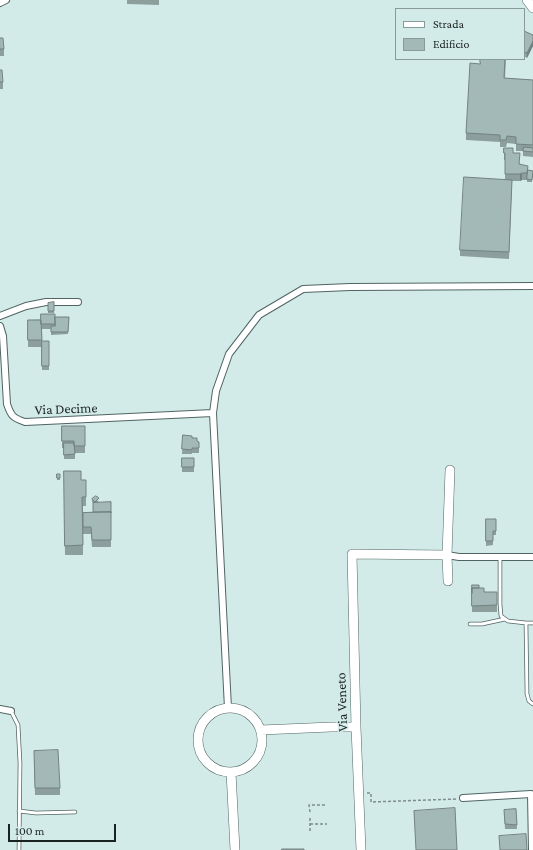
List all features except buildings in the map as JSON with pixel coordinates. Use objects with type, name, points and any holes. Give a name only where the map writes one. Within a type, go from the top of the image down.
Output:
[{"type":"street","points":[[0,2],[6,0]]},
{"type":"street","points":[[527,0],[533,8]]},
{"type":"street","points":[[228,708],[213,414],[216,391],[229,354],[259,315],[303,290],[350,286],[533,286]]},
{"type":"street","points":[[0,316],[26,306],[46,302],[78,302]]},
{"type":"street","name":"Via Decime","points":[[0,326],[3,336],[7,404],[10,414],[15,419],[24,422],[213,414]]},
{"type":"street","points":[[448,581],[447,555],[450,470]]},
{"type":"street","name":"Via Veneto","points":[[361,850],[356,727],[352,554],[447,555]]},
{"type":"street","points":[[447,555],[533,557]]},
{"type":"street","points":[[228,708],[238,709],[248,713],[256,720],[261,730],[261,749],[257,758],[250,765],[241,770],[231,772],[222,771],[213,767],[206,761],[198,744],[202,724],[209,716],[218,710],[228,708]]},
{"type":"street","points":[[0,709],[10,712]]},
{"type":"street","points":[[261,730],[356,727]]},
{"type":"street","points":[[231,772],[235,850]]},
{"type":"street","points":[[462,798],[531,794],[532,850]]},
{"type":"lane","points":[[500,557],[501,616],[508,621],[533,623]]},
{"type":"lane","points":[[470,624],[482,624],[505,619]]},
{"type":"lane","points":[[526,623],[527,694],[529,700],[533,704]]},
{"type":"lane","points":[[10,712],[18,725],[20,763],[19,850]]},
{"type":"lane","points":[[19,811],[36,813],[75,812]]},
{"type":"path","points":[[359,793],[371,793],[371,802],[462,798]]},
{"type":"path","points":[[310,812],[309,806],[326,805]]},
{"type":"path","points":[[310,818],[310,831]]},
{"type":"path","points":[[310,824],[327,824]]}]
